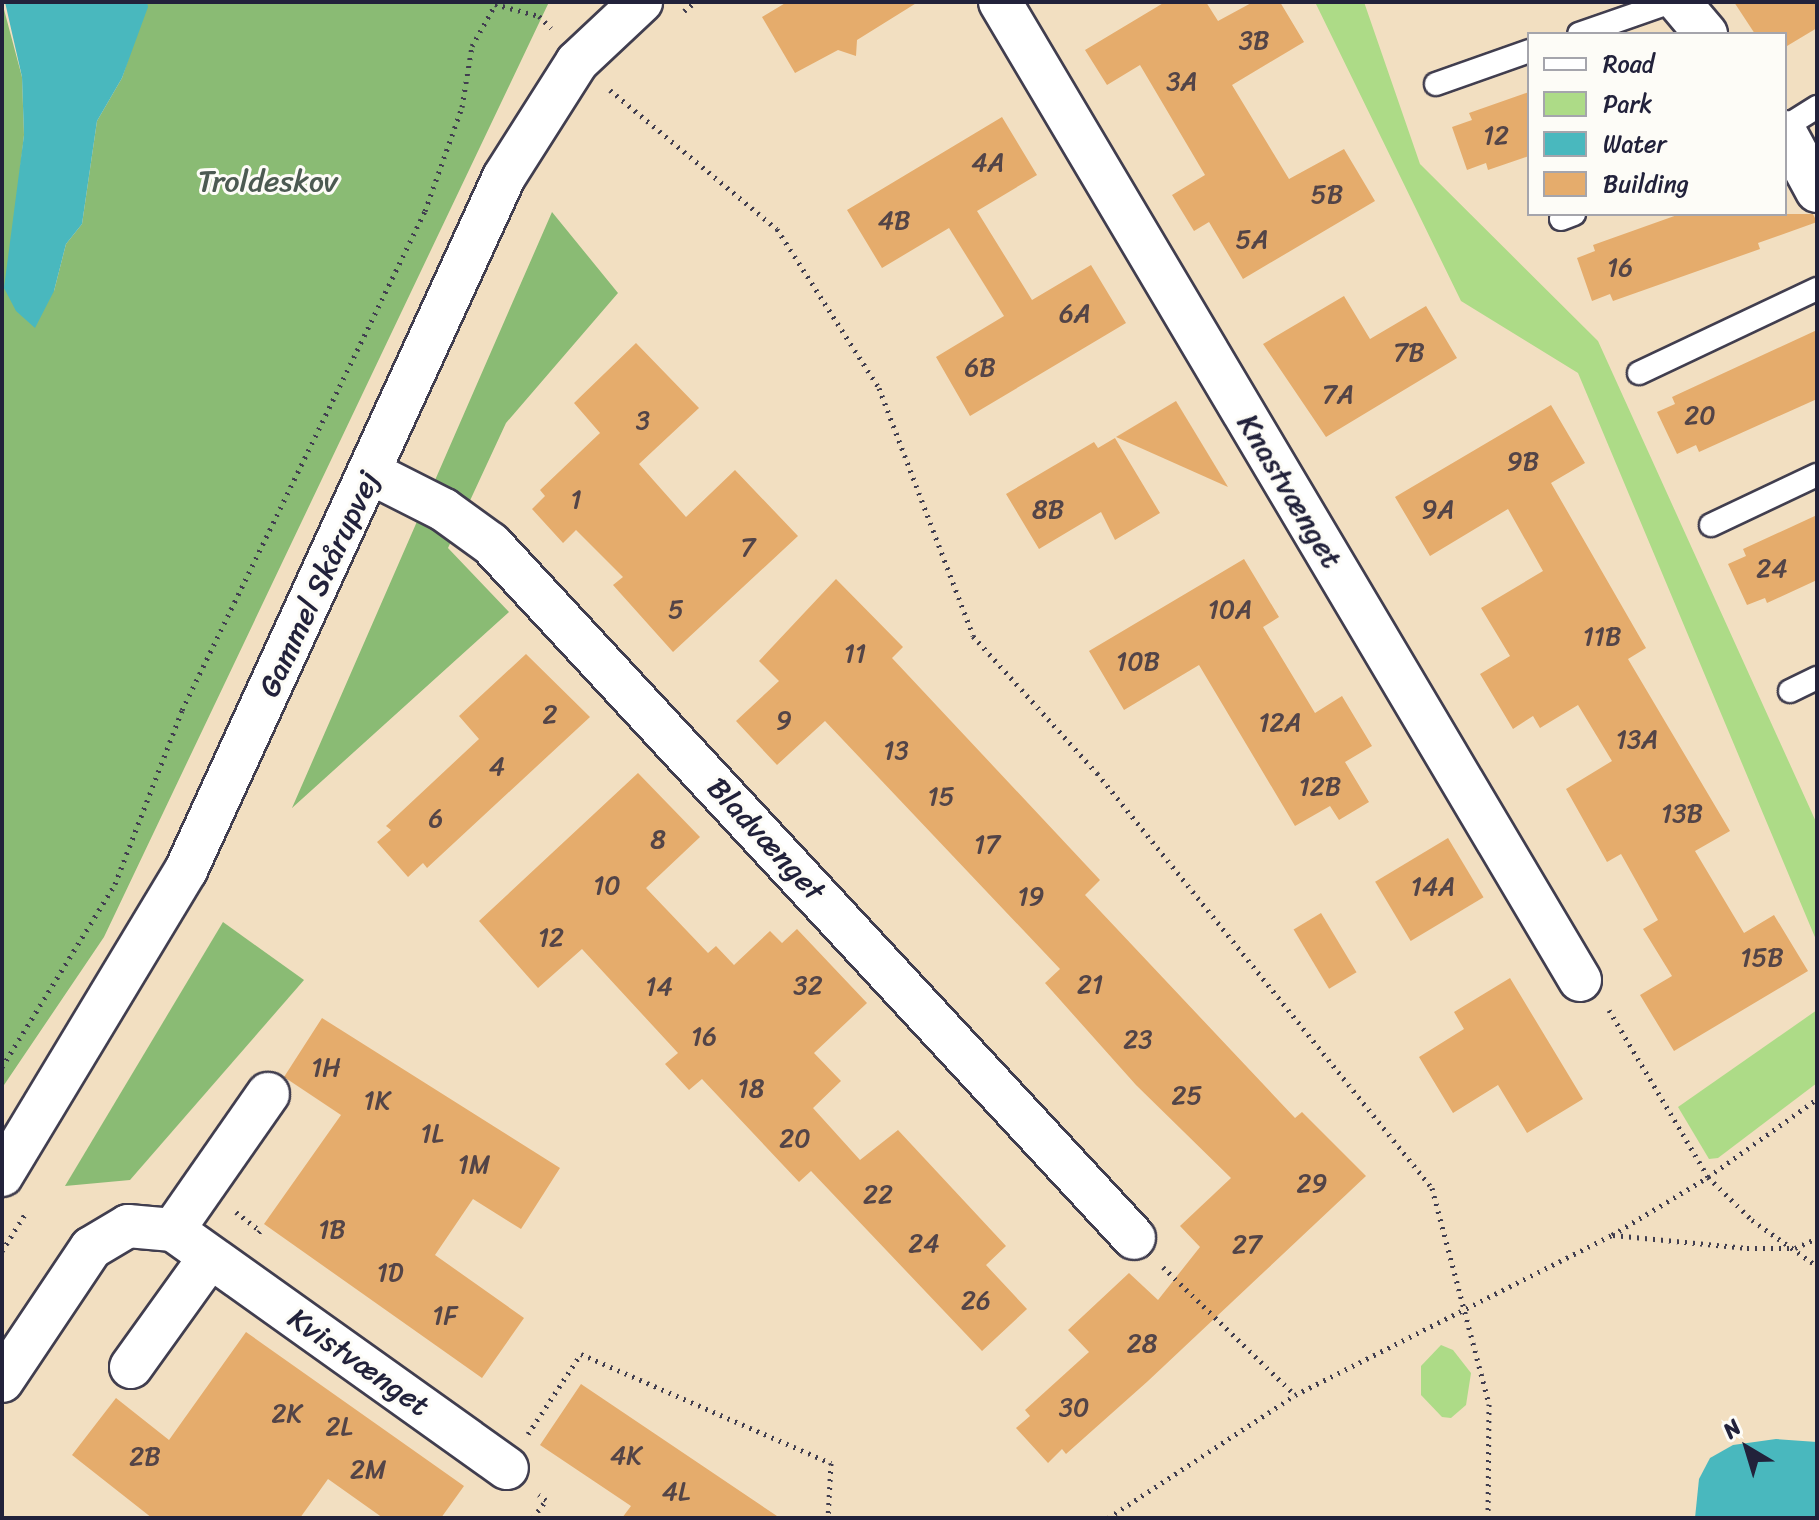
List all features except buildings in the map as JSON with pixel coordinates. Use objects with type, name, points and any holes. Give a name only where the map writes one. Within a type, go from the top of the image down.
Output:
[{"type":"street","name":"Gammel Skårupvej","points":[[2,1175],[186,870],[371,473],[504,177],[577,62],[641,2]]},
{"type":"street","name":"Knastvænget","points":[[1000,2],[1580,980]]},
{"type":"street","points":[[1679,2],[1704,32]]},
{"type":"street","points":[[1787,133],[1817,191]]},
{"type":"street","name":"Bladvænget","points":[[371,473],[444,510],[491,544],[1134,1238]]},
{"type":"street","points":[[2,1381],[91,1248],[128,1226],[173,1230],[268,1094]]},
{"type":"street","name":"Kvistvænget","points":[[173,1230],[507,1468]]},
{"type":"street","points":[[131,1367],[210,1257]]},
{"type":"lane","points":[[1585,32],[1671,2]]},
{"type":"lane","points":[[1436,84],[1527,52]]},
{"type":"lane","points":[[1787,128],[1817,107]]},
{"type":"lane","points":[[1639,373],[1817,289]]},
{"type":"lane","points":[[1711,525],[1817,475]]},
{"type":"lane","points":[[1790,691],[1817,678]]},
{"type":"path","points":[[2,1067],[115,884],[182,710],[425,211],[462,107],[472,46],[496,3],[539,16],[577,62]]},
{"type":"path","points":[[619,97],[777,229],[879,388],[973,636],[1097,773],[1432,1188],[1467,1306],[1489,1404],[1488,1518]]},
{"type":"path","points":[[1580,980],[1593,983],[1708,1177],[1752,1220],[1817,1266]]},
{"type":"path","points":[[1108,1518],[1295,1395],[1612,1235],[1708,1177],[1817,1099]]},
{"type":"path","points":[[1612,1235],[1795,1248],[1817,1238]]},
{"type":"path","points":[[1134,1238],[1295,1395]]},
{"type":"path","points":[[507,1468],[581,1354],[831,1463],[828,1518]]},
{"type":"green space","name":"Troldeskov","points":[[2,2],[22,77],[24,135],[18,189],[54,291],[66,244],[82,224],[97,121],[122,78],[147,2],[549,2],[104,937],[2,1088]]},
{"type":"green space","points":[[1315,2],[1364,2],[1420,164],[1598,341],[1817,824],[1817,942],[1578,373],[1461,301]]},
{"type":"green space","points":[[552,212],[618,293],[506,423],[448,548],[509,612],[292,808]]},
{"type":"green space","points":[[223,922],[304,980],[130,1180],[65,1186]]},
{"type":"green space","points":[[1817,1010],[1817,1083],[1718,1158],[1709,1159],[1678,1107]]},
{"type":"green space","points":[[1441,1345],[1453,1350],[1471,1373],[1466,1405],[1451,1418],[1442,1417],[1421,1395],[1421,1366]]},
{"type":"water","points":[[5,2],[147,2],[148,7],[122,78],[97,121],[82,224],[66,244],[54,291],[35,328],[16,311],[4,288],[24,135],[22,77]]},
{"type":"water","points":[[1776,1439],[1817,1442],[1817,1518],[1695,1518],[1699,1479],[1710,1458],[1733,1445]]}]
